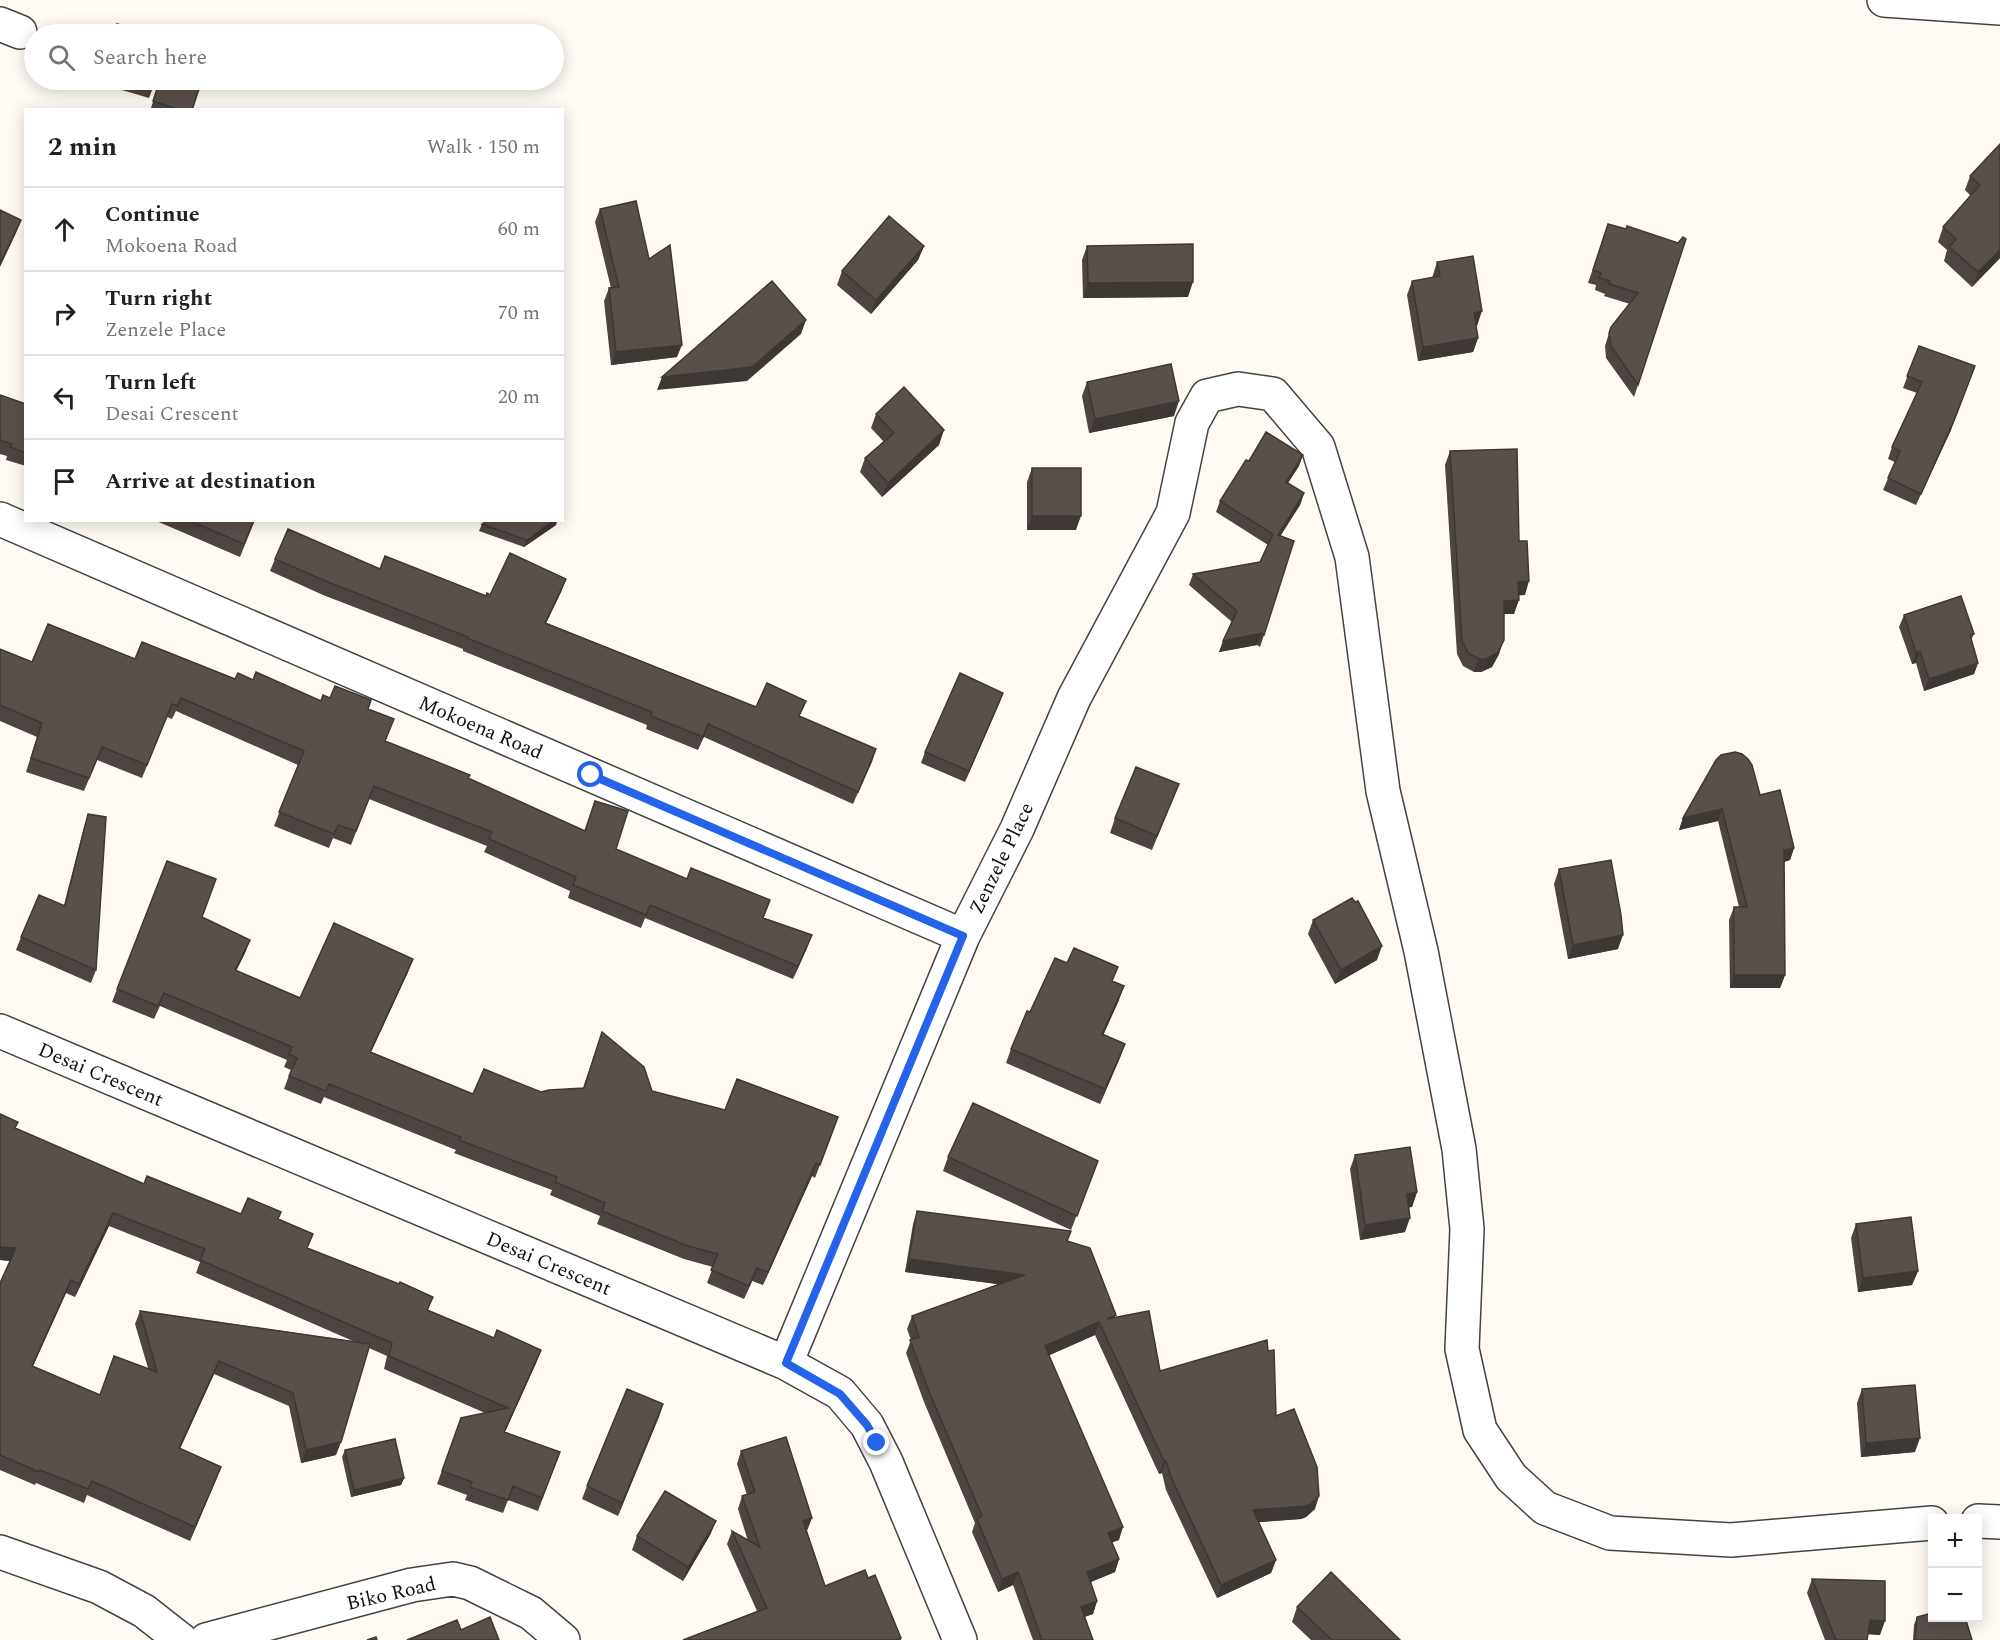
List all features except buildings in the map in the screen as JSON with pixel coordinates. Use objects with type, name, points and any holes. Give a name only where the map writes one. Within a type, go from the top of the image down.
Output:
[{"type":"street","points":[[1884,0],[2000,8]]},
{"type":"street","name":"Zenzele Place","points":[[786,1363],[963,936],[1017,829],[1074,698],[1173,513],[1192,423],[1208,396],[1238,390],[1272,394],[1318,447],[1352,557],[1383,791],[1421,951],[1459,1149],[1467,1229],[1462,1349],[1480,1430],[1511,1478],[1545,1508],[1610,1533],[1731,1540],[1928,1523]]},
{"type":"street","name":"Mokoena Road","points":[[0,519],[963,936]]},
{"type":"street","name":"Desai Crescent","points":[[0,1031],[786,1363],[840,1394],[867,1425],[886,1462],[960,1640]]},
{"type":"street","points":[[1982,1521],[2000,1522]]},
{"type":"street","points":[[0,1552],[99,1587],[144,1611],[181,1640]]},
{"type":"street","name":"Biko Road","points":[[206,1640],[412,1585],[453,1579],[470,1583],[531,1613],[563,1640]]},
{"type":"route","points":[[591,775],[963,936],[786,1363],[840,1394],[867,1425],[877,1443]]}]
